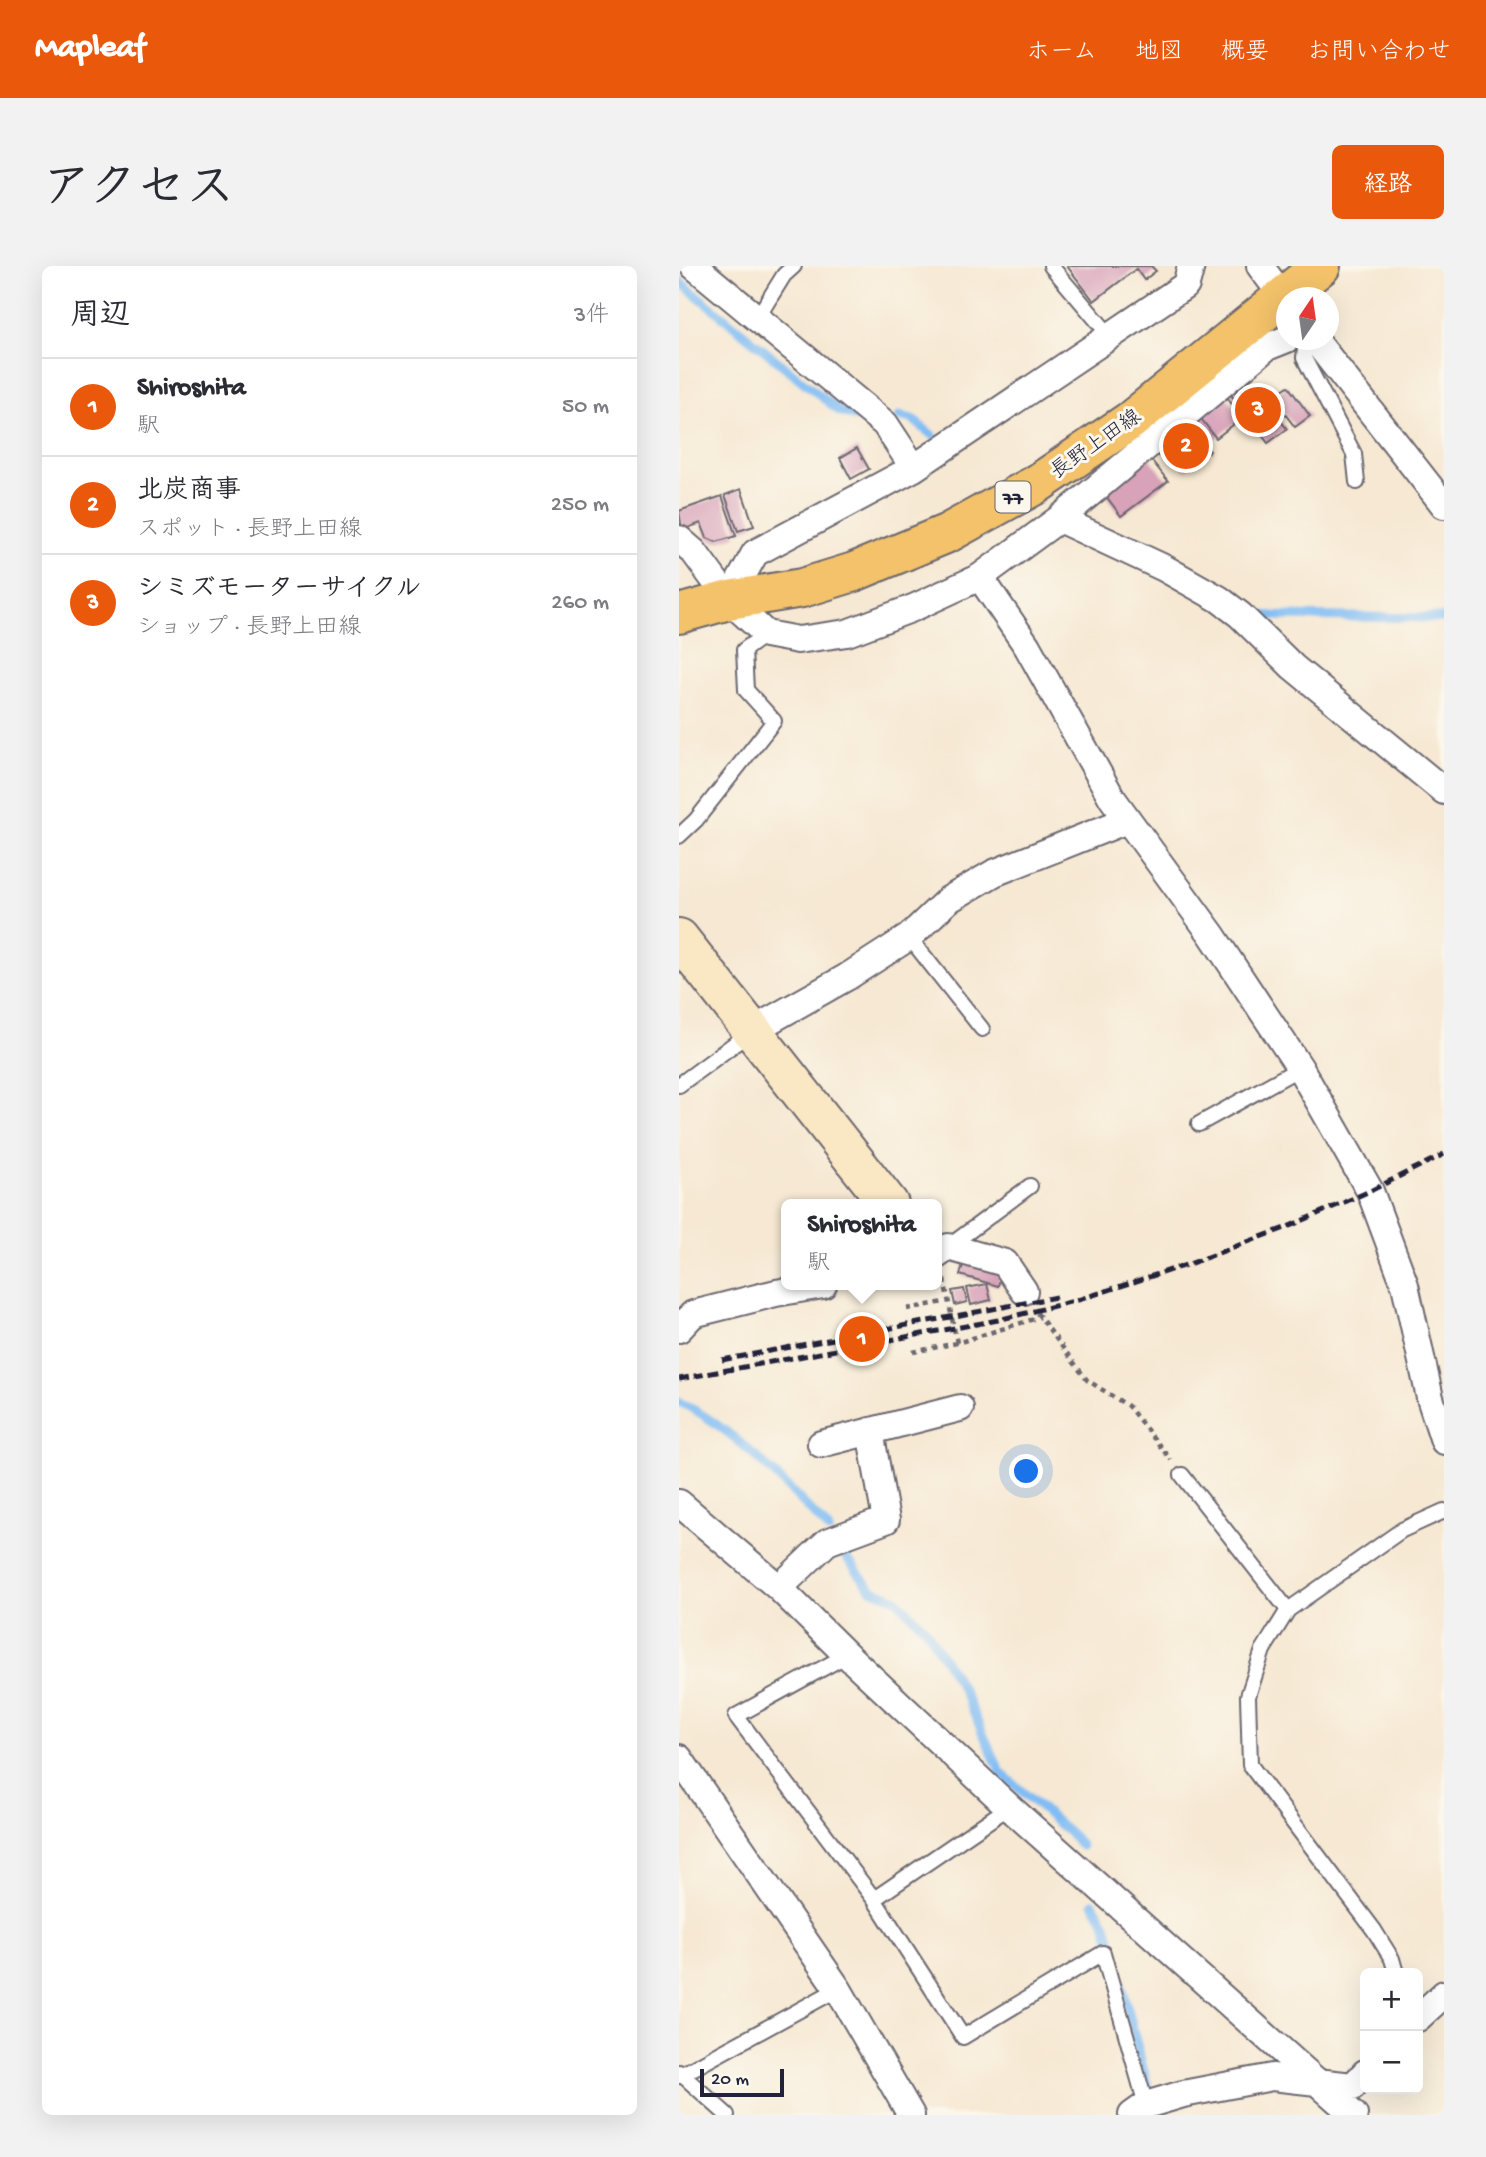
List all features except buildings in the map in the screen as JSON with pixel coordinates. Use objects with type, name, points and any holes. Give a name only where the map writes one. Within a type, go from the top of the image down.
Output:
[{"type":"main road","name":"長野上田線","points":[[679,614],[729,600],[802,588],[867,567],[948,533],[1037,484],[1130,421],[1276,305]]},
{"type":"street","points":[[694,266],[885,424],[914,468]]},
{"type":"street","points":[[729,600],[755,553],[914,468],[1187,285],[1191,266]]},
{"type":"street","points":[[1260,266],[1295,287]]},
{"type":"street","points":[[679,539],[694,552],[729,600],[766,634],[798,640],[847,633],[913,608],[980,578],[1059,519],[1267,347],[1276,343]]},
{"type":"street","points":[[1323,350],[1444,505]]},
{"type":"street","points":[[1059,519],[1164,568],[1219,599],[1240,615],[1293,667],[1444,791]]},
{"type":"street","points":[[980,578],[1027,646],[1112,798],[1212,936],[1300,1068],[1370,1191],[1405,1285],[1430,1398],[1444,1441]]},
{"type":"street","points":[[753,1030],[847,977],[908,937],[948,900],[994,873],[1128,820]]},
{"type":"street","points":[[679,938],[885,1199]]},
{"type":"street","points":[[942,1258],[1005,1263],[1024,1291]]},
{"type":"street","points":[[679,1329],[693,1314],[794,1290]]},
{"type":"street","points":[[821,1444],[960,1408]]},
{"type":"street","points":[[779,1588],[827,1542],[885,1520],[870,1432]]},
{"type":"street","points":[[679,1503],[779,1588],[1009,1807],[1354,2115]]},
{"type":"street","points":[[679,1758],[838,1989],[911,2115]]},
{"type":"street","points":[[1423,2013],[1444,1994]]},
{"type":"street","points":[[1139,2110],[1183,2094],[1272,2077],[1353,2086],[1360,2078]]},
{"type":"lane","points":[[756,320],[784,275],[795,266]]},
{"type":"lane","points":[[1051,266],[1110,336]]},
{"type":"lane","points":[[1305,350],[1304,358],[1354,454],[1357,482]]},
{"type":"lane","points":[[679,836],[696,821],[774,721],[746,690],[744,650],[766,634]]},
{"type":"lane","points":[[908,937],[982,1029]]},
{"type":"lane","points":[[679,1085],[753,1030]]},
{"type":"lane","points":[[1199,1125],[1300,1068]]},
{"type":"lane","points":[[942,1258],[1030,1186]]},
{"type":"lane","points":[[1182,1475],[1288,1610]]},
{"type":"lane","points":[[1395,1968],[1374,1930],[1250,1765],[1248,1696],[1263,1650],[1288,1610],[1402,1530],[1444,1511]]},
{"type":"lane","points":[[847,1655],[736,1716],[874,1899],[963,2037],[1103,1953],[1139,2110]]},
{"type":"lane","points":[[874,1899],[1009,1807]]},
{"type":"lane","points":[[727,2115],[680,2074],[838,1989]]},
{"type":"path","points":[[942,1258],[957,1343]]},
{"type":"path","points":[[907,1309],[949,1301]]},
{"type":"path","points":[[913,1352],[957,1343],[1042,1319],[1087,1380],[1128,1406],[1182,1475]]},
{"type":"waterway","points":[[679,281],[839,411],[860,418]]},
{"type":"waterway","points":[[899,416],[912,419],[932,435]]},
{"type":"waterway","points":[[1251,612],[1256,615],[1275,616],[1444,618]]},
{"type":"waterway","points":[[679,1402],[719,1426],[739,1442],[778,1477],[829,1530]]},
{"type":"waterway","points":[[843,1553],[871,1589],[896,1599],[927,1631],[963,1690],[1001,1773],[1081,1846]]},
{"type":"waterway","points":[[1093,1903],[1106,1924],[1149,2091]]},
{"type":"railway","points":[[679,1379],[998,1320],[1078,1300],[1189,1264],[1285,1228],[1370,1191],[1444,1154]]},
{"type":"railway","points":[[722,1360],[1056,1297]]},
{"type":"place","name":"シミズモーターサイクル","points":[[1258,410]]},
{"type":"place","name":"北炭商事","points":[[1186,446]]},
{"type":"place","name":"Shiroshita","points":[[862,1339]]}]
